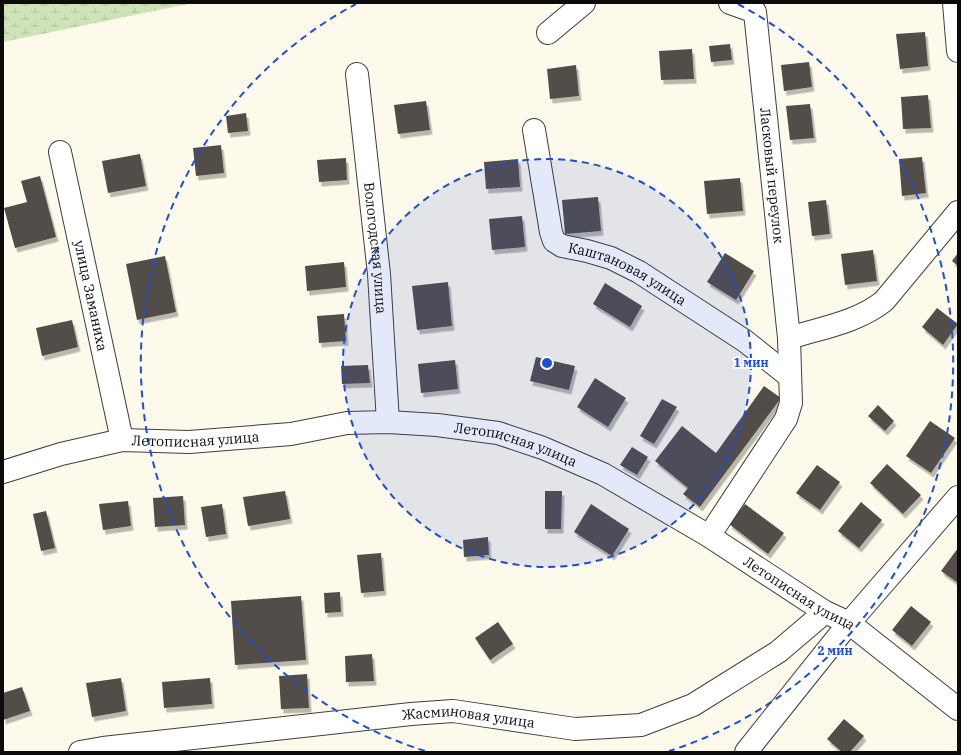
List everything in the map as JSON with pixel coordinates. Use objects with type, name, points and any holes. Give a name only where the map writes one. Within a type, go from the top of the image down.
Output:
[{"type":"street","points":[[548,33],[584,3]]},
{"type":"street","name":"Ласковый переулок","points":[[730,3],[755,12],[789,338]]},
{"type":"street","points":[[954,3],[958,51]]},
{"type":"street","name":"Вологодская улица","points":[[357,74],[379,274],[388,422]]},
{"type":"street","name":"Каштановая улица","points":[[534,130],[551,232],[554,241],[562,246],[611,258],[639,272],[745,340],[790,377]]},
{"type":"street","name":"улица Заманиха","points":[[60,152],[122,440]]},
{"type":"street","points":[[709,536],[786,419],[791,403],[789,338],[862,315],[874,309],[884,301],[958,212]]},
{"type":"street","name":"Летописная улица","points":[[3,472],[60,454],[122,440],[189,442],[292,434],[347,423],[388,422],[437,425],[498,433],[543,448],[603,474],[709,536],[825,612],[850,623],[958,709]]},
{"type":"street","points":[[746,752],[850,623],[958,497]]},
{"type":"street","name":"Жасминовая улица","points":[[80,752],[103,748],[340,721],[454,711],[575,728],[641,725],[693,705],[778,652],[825,612]]},
{"type":"green space","points":[[3,3],[193,3],[3,42]]},
{"type":"building","points":[[925,32],[928,66],[900,69],[896,34]]},
{"type":"building","points":[[730,44],[732,60],[711,62],[709,46]]},
{"type":"building","points":[[692,49],[694,79],[661,80],[659,51]]},
{"type":"building","points":[[809,62],[812,87],[784,91],[781,65]]},
{"type":"building","points":[[576,65],[579,96],[550,99],[547,69]]},
{"type":"building","points":[[928,95],[931,128],[903,129],[901,97]]},
{"type":"building","points":[[426,101],[430,130],[398,134],[394,105]]},
{"type":"building","points":[[810,104],[814,138],[790,140],[786,106]]},
{"type":"building","points":[[246,113],[248,131],[228,133],[226,116]]},
{"type":"building","points":[[221,145],[224,173],[196,176],[193,148]]},
{"type":"building","points":[[140,154],[146,186],[108,193],[102,161]]},
{"type":"building","points":[[922,157],[926,193],[902,196],[899,159]]},
{"type":"building","points":[[346,158],[347,180],[319,182],[317,160]]},
{"type":"building","points":[[518,159],[520,187],[486,189],[484,162]]},
{"type":"building","points":[[40,176],[56,237],[15,248],[4,208],[27,202],[21,181]]},
{"type":"building","points":[[740,178],[743,211],[707,214],[704,181]]},
{"type":"building","points":[[598,197],[601,231],[565,234],[562,200]]},
{"type":"building","points":[[826,200],[830,234],[812,236],[808,202]]},
{"type":"building","points":[[522,216],[525,247],[492,250],[489,219]]},
{"type":"building","points":[[873,250],[877,281],[845,285],[841,254]]},
{"type":"building","points":[[725,253],[754,271],[736,300],[707,282]]},
{"type":"building","points":[[958,253],[958,266],[952,261]]},
{"type":"building","points":[[165,256],[176,312],[137,320],[126,264]]},
{"type":"building","points":[[344,262],[346,287],[307,291],[305,266]]},
{"type":"building","points":[[448,282],[452,326],[417,330],[412,286]]},
{"type":"building","points":[[605,283],[642,306],[630,327],[593,304]]},
{"type":"building","points":[[937,308],[958,324],[943,345],[922,327]]},
{"type":"building","points":[[344,314],[346,341],[319,343],[317,316]]},
{"type":"building","points":[[72,320],[78,347],[42,356],[36,328]]},
{"type":"building","points":[[536,357],[575,366],[569,390],[530,381]]},
{"type":"building","points":[[455,360],[458,389],[421,393],[418,364]]},
{"type":"building","points":[[368,365],[370,383],[342,384],[341,366]]},
{"type":"building","points":[[595,378],[626,398],[608,427],[577,407]]},
{"type":"building","points":[[764,386],[781,398],[700,507],[683,494],[688,488],[655,461],[682,426],[716,453]]},
{"type":"building","points":[[662,399],[677,407],[654,444],[640,436]]},
{"type":"building","points":[[878,405],[894,421],[885,431],[868,416]]},
{"type":"building","points":[[930,421],[955,438],[931,473],[906,456]]},
{"type":"building","points":[[632,447],[648,457],[637,475],[620,465]]},
{"type":"building","points":[[887,464],[921,495],[903,514],[870,483]]},
{"type":"building","points":[[817,465],[840,482],[820,510],[796,493]]},
{"type":"building","points":[[285,491],[290,519],[248,526],[243,497]]},
{"type":"building","points":[[545,491],[562,491],[561,529],[545,529]]},
{"type":"building","points":[[183,496],[185,525],[155,527],[153,498]]},
{"type":"building","points":[[128,501],[131,526],[103,530],[99,504]]},
{"type":"building","points":[[861,502],[882,520],[859,548],[838,531]]},
{"type":"building","points":[[222,504],[226,534],[206,537],[201,507]]},
{"type":"building","points":[[591,504],[629,529],[612,556],[574,532]]},
{"type":"building","points":[[745,504],[784,533],[768,554],[729,524]]},
{"type":"building","points":[[46,511],[55,548],[41,551],[33,514]]},
{"type":"building","points":[[488,537],[489,555],[464,557],[463,540]]},
{"type":"building","points":[[958,548],[958,583],[941,571]]},
{"type":"building","points":[[381,553],[384,591],[361,593],[357,555]]},
{"type":"building","points":[[340,592],[341,612],[325,613],[324,593]]},
{"type":"building","points":[[301,596],[306,660],[235,665],[231,601]]},
{"type":"building","points":[[911,606],[931,622],[912,646],[892,630]]},
{"type":"building","points":[[498,622],[513,644],[490,660],[475,638]]},
{"type":"building","points":[[372,654],[374,681],[346,682],[345,656]]},
{"type":"building","points":[[307,674],[309,708],[281,709],[279,676]]},
{"type":"building","points":[[121,678],[126,711],[92,717],[86,683]]},
{"type":"building","points":[[210,678],[212,704],[164,708],[162,682]]},
{"type":"building","points":[[22,687],[30,711],[3,720],[3,693]]},
{"type":"building","points":[[844,719],[864,736],[850,752],[842,752],[827,739]]}]
